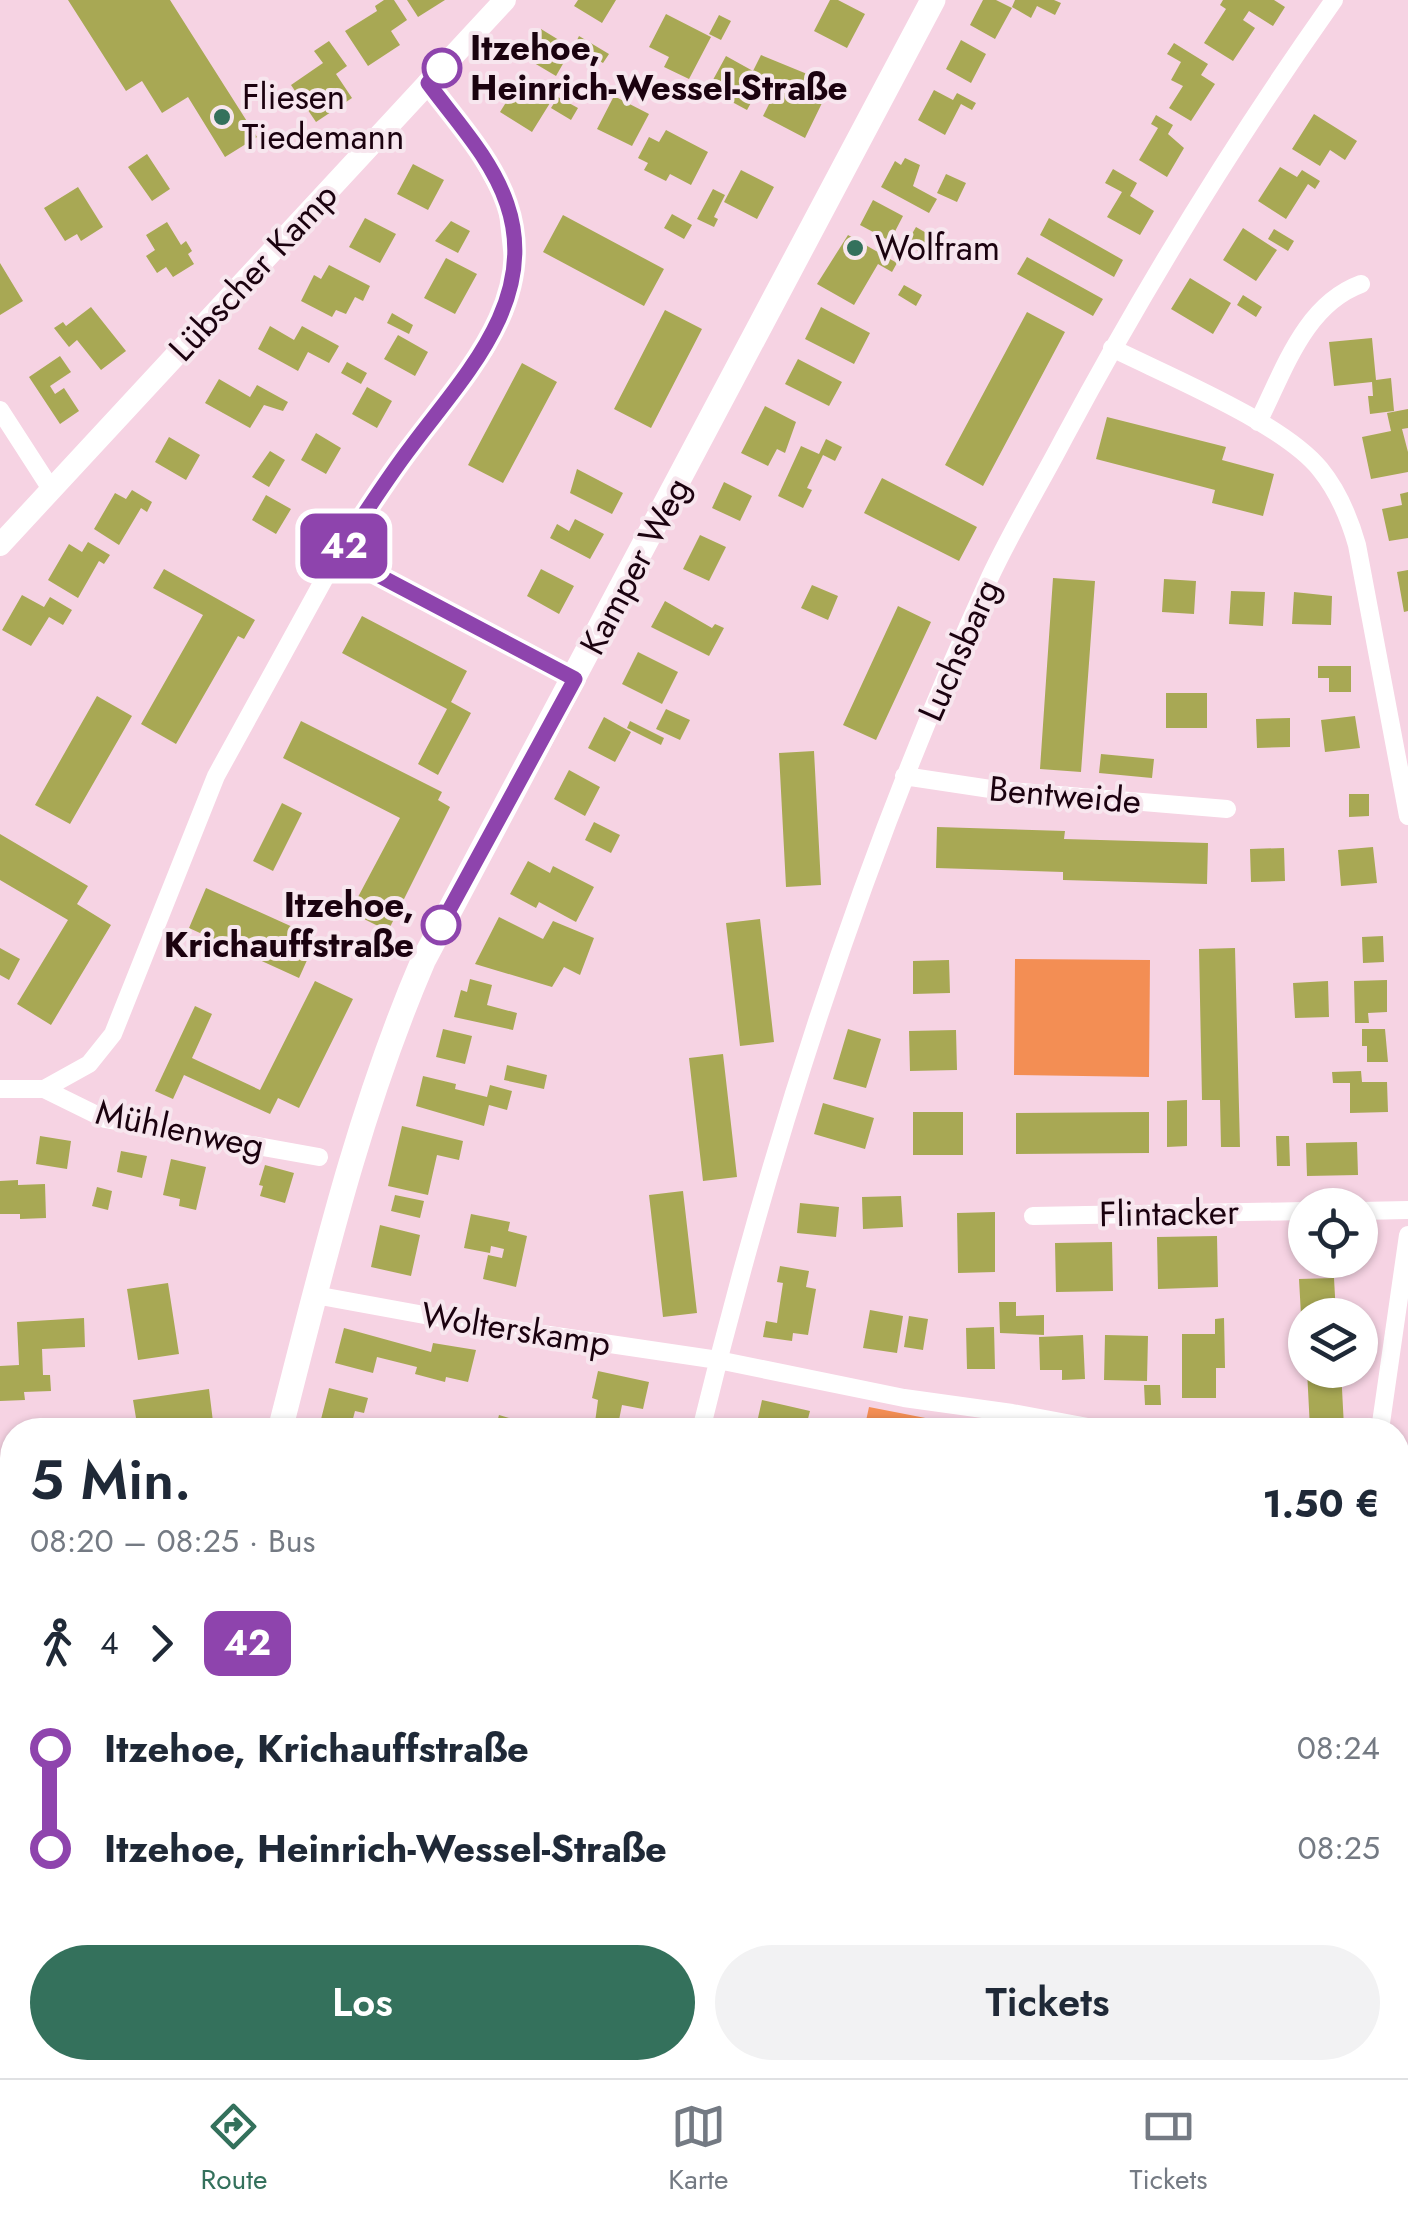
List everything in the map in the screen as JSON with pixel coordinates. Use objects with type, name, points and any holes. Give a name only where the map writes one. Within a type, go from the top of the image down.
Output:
[{"type":"main road","name":"Kamper Weg","points":[[283,1418],[349,1162],[399,1017],[440,927],[933,0]]},
{"type":"street","name":"Lübscher Kamp","points":[[0,544],[505,0]]},
{"type":"street","name":"Luchsbarg","points":[[718,1360],[843,943],[904,776],[992,574],[1112,348],[1169,252],[1334,0]]},
{"type":"street","points":[[428,83],[477,148],[507,203],[514,242],[512,280],[504,312],[485,349],[408,450],[338,554],[575,679]]},
{"type":"street","points":[[1258,422],[1316,313],[1332,298],[1362,284]]},
{"type":"street","points":[[1112,348],[1297,446],[1337,493],[1349,519],[1364,580],[1408,816]]},
{"type":"street","points":[[0,410],[51,489]]},
{"type":"street","name":"Mühlenweg","points":[[0,1090],[44,1089],[90,1064],[113,1034],[216,776],[338,554]]},
{"type":"street","name":"Bentweide","points":[[904,776],[998,790],[1227,809]]},
{"type":"street","name":"Mühlenweg","points":[[44,1089],[105,1120],[319,1158]]},
{"type":"street","points":[[1378,1211],[1408,1210]]},
{"type":"street","name":"Flintacker","points":[[1033,1216],[1288,1212]]},
{"type":"street","points":[[1382,1418],[1408,1234]]},
{"type":"street","name":"Wolterskamp","points":[[315,1295],[468,1323],[718,1360],[904,1398],[1043,1418]]},
{"type":"street","points":[[704,1418],[718,1360]]},
{"type":"shaded area","points":[[1015,959],[1150,960],[1149,1077],[1014,1075]]},
{"type":"shaded area","points":[[869,1407],[925,1418],[867,1418]]},
{"type":"building","points":[[68,0],[170,0],[257,137],[225,157],[188,97],[162,113],[142,81],[126,91]]},
{"type":"building","points":[[384,0],[394,0],[407,20],[391,31],[400,45],[368,66],[345,31],[377,11],[375,6]]},
{"type":"building","points":[[407,0],[445,0],[418,17]]},
{"type":"building","points":[[578,0],[616,0],[602,23],[574,6]]},
{"type":"building","points":[[830,0],[865,14],[847,48],[814,31]]},
{"type":"building","points":[[983,0],[996,0],[1012,8],[995,39],[970,25]]},
{"type":"building","points":[[1015,0],[1061,3],[1055,15],[1037,6],[1031,18],[1012,7]]},
{"type":"building","points":[[1223,0],[1274,0],[1285,7],[1273,26],[1249,11],[1243,20],[1255,28],[1233,61],[1204,43],[1226,9],[1220,5]]},
{"type":"building","points":[[666,14],[711,37],[689,79],[664,67],[669,57],[649,47]]},
{"type":"building","points":[[719,15],[731,21],[721,40],[709,34]]},
{"type":"building","points":[[541,29],[572,48],[556,76],[524,57]]},
{"type":"building","points":[[579,36],[609,54],[603,63],[574,46]]},
{"type":"building","points":[[961,40],[986,54],[971,83],[946,69]]},
{"type":"building","points":[[329,41],[347,66],[336,74],[352,98],[316,122],[291,85],[323,63],[314,51]]},
{"type":"building","points":[[1174,43],[1208,64],[1201,75],[1215,84],[1191,121],[1169,108],[1183,86],[1171,80],[1181,62],[1167,54]]},
{"type":"building","points":[[761,55],[812,76],[803,93],[822,103],[805,138],[763,116],[778,86],[771,82],[766,92],[759,88],[747,110],[708,89],[726,56],[753,71]]},
{"type":"building","points":[[518,83],[550,103],[532,132],[500,112]]},
{"type":"building","points":[[934,90],[953,100],[957,93],[976,103],[972,110],[961,104],[945,135],[918,120]]},
{"type":"building","points":[[614,96],[649,114],[632,146],[597,129]]},
{"type":"building","points":[[558,97],[578,108],[571,120],[551,108]]},
{"type":"building","points":[[1314,114],[1357,141],[1345,160],[1330,150],[1320,166],[1292,149]]},
{"type":"building","points":[[1156,115],[1173,125],[1168,134],[1184,148],[1167,177],[1139,160],[1158,128],[1151,124]]},
{"type":"building","points":[[666,130],[708,152],[691,185],[670,174],[666,181],[644,170],[648,163],[638,158],[649,137],[659,142]]},
{"type":"building","points":[[147,154],[170,189],[152,201],[128,167]]},
{"type":"building","points":[[905,158],[920,165],[913,186],[937,199],[929,213],[881,187],[895,161],[901,165]]},
{"type":"building","points":[[413,164],[444,180],[428,210],[397,194]]},
{"type":"building","points":[[1280,167],[1297,177],[1302,170],[1320,181],[1315,189],[1308,184],[1286,219],[1258,201]]},
{"type":"building","points":[[1113,169],[1137,183],[1130,196],[1154,211],[1140,235],[1107,217],[1122,192],[1105,183]]},
{"type":"building","points":[[741,170],[774,187],[757,219],[724,202]]},
{"type":"building","points":[[946,174],[966,183],[957,202],[937,193]]},
{"type":"building","points":[[78,187],[103,227],[81,241],[77,234],[65,241],[44,208]]},
{"type":"building","points":[[713,189],[725,195],[714,217],[718,219],[714,227],[697,219]]},
{"type":"building","points":[[873,200],[903,216],[890,241],[860,225]]},
{"type":"building","points":[[672,214],[692,225],[684,239],[664,228]]},
{"type":"building","points":[[563,215],[664,269],[644,306],[543,252]]},
{"type":"building","points":[[365,218],[396,234],[380,263],[349,247]]},
{"type":"building","points":[[1049,218],[1123,260],[1114,277],[1040,235]]},
{"type":"building","points":[[451,221],[470,231],[458,253],[435,241]]},
{"type":"building","points":[[167,222],[181,245],[186,241],[194,264],[173,277],[166,267],[157,273],[146,256],[155,250],[146,235]]},
{"type":"building","points":[[916,227],[949,246],[939,263],[906,244]]},
{"type":"building","points":[[1243,228],[1277,250],[1256,281],[1223,260]]},
{"type":"building","points":[[1274,229],[1294,241],[1288,251],[1268,239]]},
{"type":"building","points":[[848,235],[897,263],[892,272],[878,264],[854,305],[817,284]]},
{"type":"building","points":[[1027,257],[1103,299],[1093,316],[1017,274]]},
{"type":"building","points":[[446,258],[477,274],[455,314],[424,298]]},
{"type":"building","points":[[0,263],[23,301],[0,315]]},
{"type":"building","points":[[329,265],[370,286],[363,301],[355,297],[346,314],[336,310],[332,317],[301,301],[314,275],[321,279]]},
{"type":"building","points":[[1190,278],[1231,303],[1213,334],[1171,309]]},
{"type":"building","points":[[904,285],[922,295],[916,306],[898,295]]},
{"type":"building","points":[[1243,295],[1262,307],[1256,317],[1237,305]]},
{"type":"building","points":[[91,307],[126,351],[101,370],[77,340],[69,347],[54,328],[63,322],[66,326]]},
{"type":"building","points":[[821,307],[870,333],[854,364],[805,339]]},
{"type":"building","points":[[665,310],[702,329],[651,428],[614,409]]},
{"type":"building","points":[[1027,312],[1065,332],[983,486],[945,465]]},
{"type":"building","points":[[392,313],[413,325],[409,334],[387,323]]},
{"type":"building","points":[[270,326],[294,340],[302,326],[339,346],[329,363],[308,352],[298,371],[258,349]]},
{"type":"building","points":[[398,335],[428,352],[415,376],[384,359]]},
{"type":"building","points":[[1372,338],[1376,380],[1391,378],[1394,411],[1370,414],[1368,396],[1373,396],[1372,382],[1334,386],[1329,342]]},
{"type":"building","points":[[60,356],[71,372],[50,386],[55,394],[64,388],[79,411],[60,424],[29,377]]},
{"type":"building","points":[[798,359],[842,382],[829,406],[785,384]]},
{"type":"building","points":[[347,362],[367,373],[361,384],[341,373]]},
{"type":"building","points":[[522,363],[557,382],[503,483],[468,465]]},
{"type":"building","points":[[219,379],[250,397],[257,385],[288,402],[283,411],[264,405],[250,428],[205,403]]},
{"type":"building","points":[[367,387],[392,401],[377,428],[352,414]]},
{"type":"building","points":[[765,406],[796,422],[785,453],[777,449],[768,466],[741,453]]},
{"type":"building","points":[[1408,409],[1408,428],[1402,429],[1408,472],[1371,479],[1362,437],[1391,431],[1387,413]]},
{"type":"building","points":[[1107,417],[1226,447],[1222,460],[1274,474],[1263,516],[1212,503],[1215,490],[1096,459]]},
{"type":"building","points":[[316,433],[341,448],[326,474],[301,460]]},
{"type":"building","points":[[169,437],[200,455],[186,480],[155,462]]},
{"type":"building","points":[[826,439],[842,447],[835,461],[823,455],[807,488],[812,490],[803,508],[778,496],[801,446],[819,454]]},
{"type":"building","points":[[270,451],[285,460],[269,487],[252,477]]},
{"type":"building","points":[[577,469],[623,493],[612,514],[570,493]]},
{"type":"building","points":[[882,478],[977,527],[959,561],[864,513]]},
{"type":"building","points":[[724,482],[752,496],[740,521],[712,508]]},
{"type":"building","points":[[132,490],[152,502],[147,512],[141,508],[119,545],[94,529],[115,493],[126,499]]},
{"type":"building","points":[[1408,492],[1408,538],[1389,541],[1382,509],[1402,505],[1400,494]]},
{"type":"building","points":[[266,495],[291,509],[276,534],[252,520]]},
{"type":"building","points":[[575,519],[604,534],[590,559],[550,538],[557,524],[569,531]]},
{"type":"building","points":[[700,535],[726,547],[709,581],[683,569]]},
{"type":"building","points":[[88,542],[110,555],[104,564],[99,561],[78,598],[48,580],[69,544],[82,552]]},
{"type":"building","points":[[164,569],[255,620],[244,639],[238,636],[176,744],[141,724],[203,615],[153,588]]},
{"type":"building","points":[[541,569],[574,586],[559,614],[527,596]]},
{"type":"building","points":[[1408,570],[1408,611],[1404,612],[1397,572]]},
{"type":"building","points":[[1053,578],[1095,581],[1081,772],[1040,769]]},
{"type":"building","points":[[1164,579],[1196,581],[1194,614],[1162,612]]},
{"type":"building","points":[[812,585],[838,596],[828,620],[801,608]]},
{"type":"building","points":[[1231,591],[1265,592],[1263,626],[1229,624]]},
{"type":"building","points":[[1294,592],[1332,596],[1331,625],[1292,624]]},
{"type":"building","points":[[22,595],[44,607],[50,597],[72,610],[63,625],[49,617],[31,646],[2,630]]},
{"type":"building","points":[[665,601],[712,628],[715,624],[724,628],[709,656],[651,627]]},
{"type":"building","points":[[898,606],[931,622],[876,740],[843,725]]},
{"type":"building","points":[[362,616],[467,671],[451,702],[471,713],[438,775],[418,764],[447,709],[342,653]]},
{"type":"building","points":[[638,652],[678,672],[662,704],[622,684]]},
{"type":"building","points":[[1318,666],[1351,666],[1351,692],[1329,692],[1329,678],[1318,678]]},
{"type":"building","points":[[1166,693],[1207,693],[1207,728],[1166,728]]},
{"type":"building","points":[[97,696],[132,716],[70,824],[35,805]]},
{"type":"building","points":[[666,709],[690,720],[680,740],[656,729]]},
{"type":"building","points":[[1355,716],[1360,748],[1325,752],[1321,720]]},
{"type":"building","points":[[604,717],[631,732],[615,762],[588,748]]},
{"type":"building","points":[[1290,718],[1290,747],[1257,748],[1256,719]]},
{"type":"building","points":[[301,721],[442,792],[438,800],[450,807],[388,931],[350,912],[400,818],[283,758]]},
{"type":"building","points":[[630,721],[664,738],[661,745],[627,728]]},
{"type":"building","points":[[814,751],[821,885],[786,887],[779,753]]},
{"type":"building","points":[[1101,754],[1154,759],[1152,778],[1099,773]]},
{"type":"building","points":[[569,770],[600,787],[585,816],[554,799]]},
{"type":"building","points":[[1349,794],[1369,794],[1369,816],[1349,817]]},
{"type":"building","points":[[282,803],[302,813],[273,871],[253,861]]},
{"type":"building","points":[[594,822],[620,835],[611,853],[585,840]]},
{"type":"building","points":[[937,827],[1065,831],[1064,839],[1208,843],[1207,884],[1063,880],[1063,872],[936,868]]},
{"type":"building","points":[[0,834],[88,886],[77,904],[111,925],[51,1025],[17,1004],[68,920],[0,880]]},
{"type":"building","points":[[1373,847],[1377,883],[1341,886],[1338,850]]},
{"type":"building","points":[[1284,848],[1285,881],[1251,882],[1250,849]]},
{"type":"building","points":[[528,861],[550,873],[553,866],[594,887],[576,922],[539,902],[536,908],[510,894]]},
{"type":"building","points":[[206,888],[317,938],[299,978],[189,928]]},
{"type":"building","points":[[499,917],[543,939],[553,921],[594,938],[580,975],[564,967],[552,987],[475,964]]},
{"type":"building","points":[[760,919],[774,1042],[740,1046],[726,923]]},
{"type":"building","points":[[1383,936],[1384,962],[1363,963],[1362,937]]},
{"type":"building","points":[[0,948],[20,959],[9,980],[0,975]]},
{"type":"building","points":[[1235,948],[1240,1147],[1221,1147],[1220,1100],[1202,1100],[1199,949]]},
{"type":"building","points":[[949,960],[950,993],[913,994],[913,961]]},
{"type":"building","points":[[470,979],[492,985],[487,1005],[517,1013],[513,1030],[454,1017],[461,990],[467,992]]},
{"type":"building","points":[[1387,980],[1387,1012],[1368,1013],[1369,1023],[1355,1023],[1354,981]]},
{"type":"building","points":[[315,981],[353,999],[299,1108],[278,1098],[270,1114],[184,1075],[173,1099],[155,1091],[195,1006],[212,1014],[192,1058],[260,1090]]},
{"type":"building","points":[[1328,981],[1329,1017],[1295,1018],[1293,983]]},
{"type":"building","points":[[443,1029],[472,1036],[465,1064],[436,1057]]},
{"type":"building","points":[[848,1029],[881,1039],[866,1088],[833,1079]]},
{"type":"building","points":[[1362,1029],[1385,1029],[1388,1062],[1367,1062]]},
{"type":"building","points":[[956,1030],[957,1070],[910,1071],[909,1031]]},
{"type":"building","points":[[723,1054],[737,1177],[703,1181],[689,1058]]},
{"type":"building","points":[[507,1065],[547,1075],[544,1089],[504,1080]]},
{"type":"building","points":[[1361,1071],[1362,1082],[1387,1082],[1388,1112],[1350,1113],[1350,1083],[1333,1083],[1332,1072]]},
{"type":"building","points":[[423,1076],[487,1097],[490,1085],[512,1091],[507,1110],[489,1105],[484,1126],[416,1106]]},
{"type":"building","points":[[1187,1100],[1187,1146],[1167,1147],[1167,1101]]},
{"type":"building","points":[[823,1103],[874,1118],[865,1149],[814,1134]]},
{"type":"building","points":[[913,1112],[963,1112],[963,1155],[913,1155]]},
{"type":"building","points":[[1149,1112],[1149,1153],[1016,1154],[1016,1113]]},
{"type":"building","points":[[402,1126],[463,1141],[459,1160],[437,1155],[428,1195],[388,1186]]},
{"type":"building","points":[[40,1136],[71,1141],[67,1169],[36,1164]]},
{"type":"building","points":[[1276,1136],[1289,1136],[1290,1166],[1277,1166]]},
{"type":"building","points":[[1357,1142],[1358,1175],[1307,1176],[1306,1143]]},
{"type":"building","points":[[121,1151],[147,1156],[142,1178],[117,1172]]},
{"type":"building","points":[[171,1159],[206,1167],[196,1210],[179,1206],[180,1199],[163,1195]]},
{"type":"building","points":[[265,1165],[294,1173],[285,1203],[260,1196]]},
{"type":"building","points":[[18,1180],[18,1185],[45,1184],[46,1218],[20,1219],[20,1214],[0,1214],[0,1181]]},
{"type":"building","points":[[97,1187],[112,1191],[108,1210],[92,1206]]},
{"type":"building","points":[[683,1191],[697,1313],[663,1317],[649,1195]]},
{"type":"building","points":[[395,1195],[424,1201],[420,1218],[391,1211]]},
{"type":"building","points":[[901,1196],[903,1227],[863,1229],[862,1197]]},
{"type":"building","points":[[800,1203],[839,1207],[836,1237],[797,1233]]},
{"type":"building","points":[[995,1212],[995,1272],[958,1273],[957,1213]]},
{"type":"building","points":[[471,1214],[510,1222],[508,1231],[527,1236],[516,1287],[483,1279],[488,1255],[502,1258],[504,1249],[491,1246],[490,1253],[464,1248]]},
{"type":"building","points":[[380,1225],[420,1235],[411,1276],[371,1267]]},
{"type":"building","points":[[1217,1236],[1218,1287],[1158,1289],[1157,1237]]},
{"type":"building","points":[[1112,1242],[1113,1291],[1056,1292],[1055,1243]]},
{"type":"building","points":[[780,1266],[809,1271],[806,1287],[816,1289],[808,1335],[793,1333],[792,1341],[763,1337],[766,1321],[777,1323],[783,1283],[777,1282]]},
{"type":"building","points":[[1334,1278],[1335,1298],[1300,1298],[1299,1279]]},
{"type":"building","points":[[168,1283],[179,1354],[138,1360],[127,1289]]},
{"type":"building","points":[[999,1302],[1016,1302],[1016,1316],[1044,1315],[1044,1335],[1000,1333]]},
{"type":"building","points":[[870,1310],[903,1316],[897,1353],[863,1348]]},
{"type":"building","points":[[909,1316],[928,1319],[923,1350],[904,1347]]},
{"type":"building","points":[[84,1318],[85,1347],[42,1349],[43,1375],[50,1375],[51,1391],[24,1392],[25,1400],[0,1401],[0,1366],[19,1365],[17,1322]]},
{"type":"building","points":[[1224,1318],[1225,1368],[1216,1368],[1216,1398],[1182,1398],[1182,1334],[1215,1334],[1215,1319]]},
{"type":"building","points":[[994,1327],[995,1369],[967,1369],[966,1328]]},
{"type":"building","points":[[344,1328],[431,1352],[433,1343],[476,1350],[468,1382],[446,1377],[445,1382],[415,1374],[417,1367],[377,1357],[373,1373],[335,1363]]},
{"type":"building","points":[[1083,1335],[1085,1379],[1062,1380],[1062,1370],[1040,1370],[1039,1337]]},
{"type":"building","points":[[1105,1335],[1148,1336],[1147,1381],[1104,1380]]},
{"type":"building","points":[[598,1371],[649,1382],[643,1409],[622,1405],[619,1418],[596,1418],[598,1400],[592,1398]]},
{"type":"building","points":[[1144,1385],[1160,1385],[1161,1405],[1145,1405]]},
{"type":"building","points":[[329,1388],[368,1398],[364,1413],[355,1411],[353,1418],[321,1418]]},
{"type":"building","points":[[1308,1388],[1342,1388],[1344,1418],[1309,1418]]},
{"type":"building","points":[[209,1389],[213,1418],[136,1418],[133,1400]]},
{"type":"building","points":[[762,1400],[810,1411],[808,1418],[758,1418]]},
{"type":"bus line","name":"42","points":[[441,925],[575,679],[338,554],[408,450],[485,349],[510,293],[514,242],[507,203],[477,148],[428,83],[442,68]]},
{"type":"place","name":"Itzehoe, Heinrich-Wessel-Straße","points":[[442,68]]},
{"type":"place","name":"Fliesen Tiedemann","points":[[222,117]]},
{"type":"place","name":"Wolfram","points":[[855,248]]},
{"type":"place","name":"Itzehoe, Krichauffstraße","points":[[441,925]]}]
